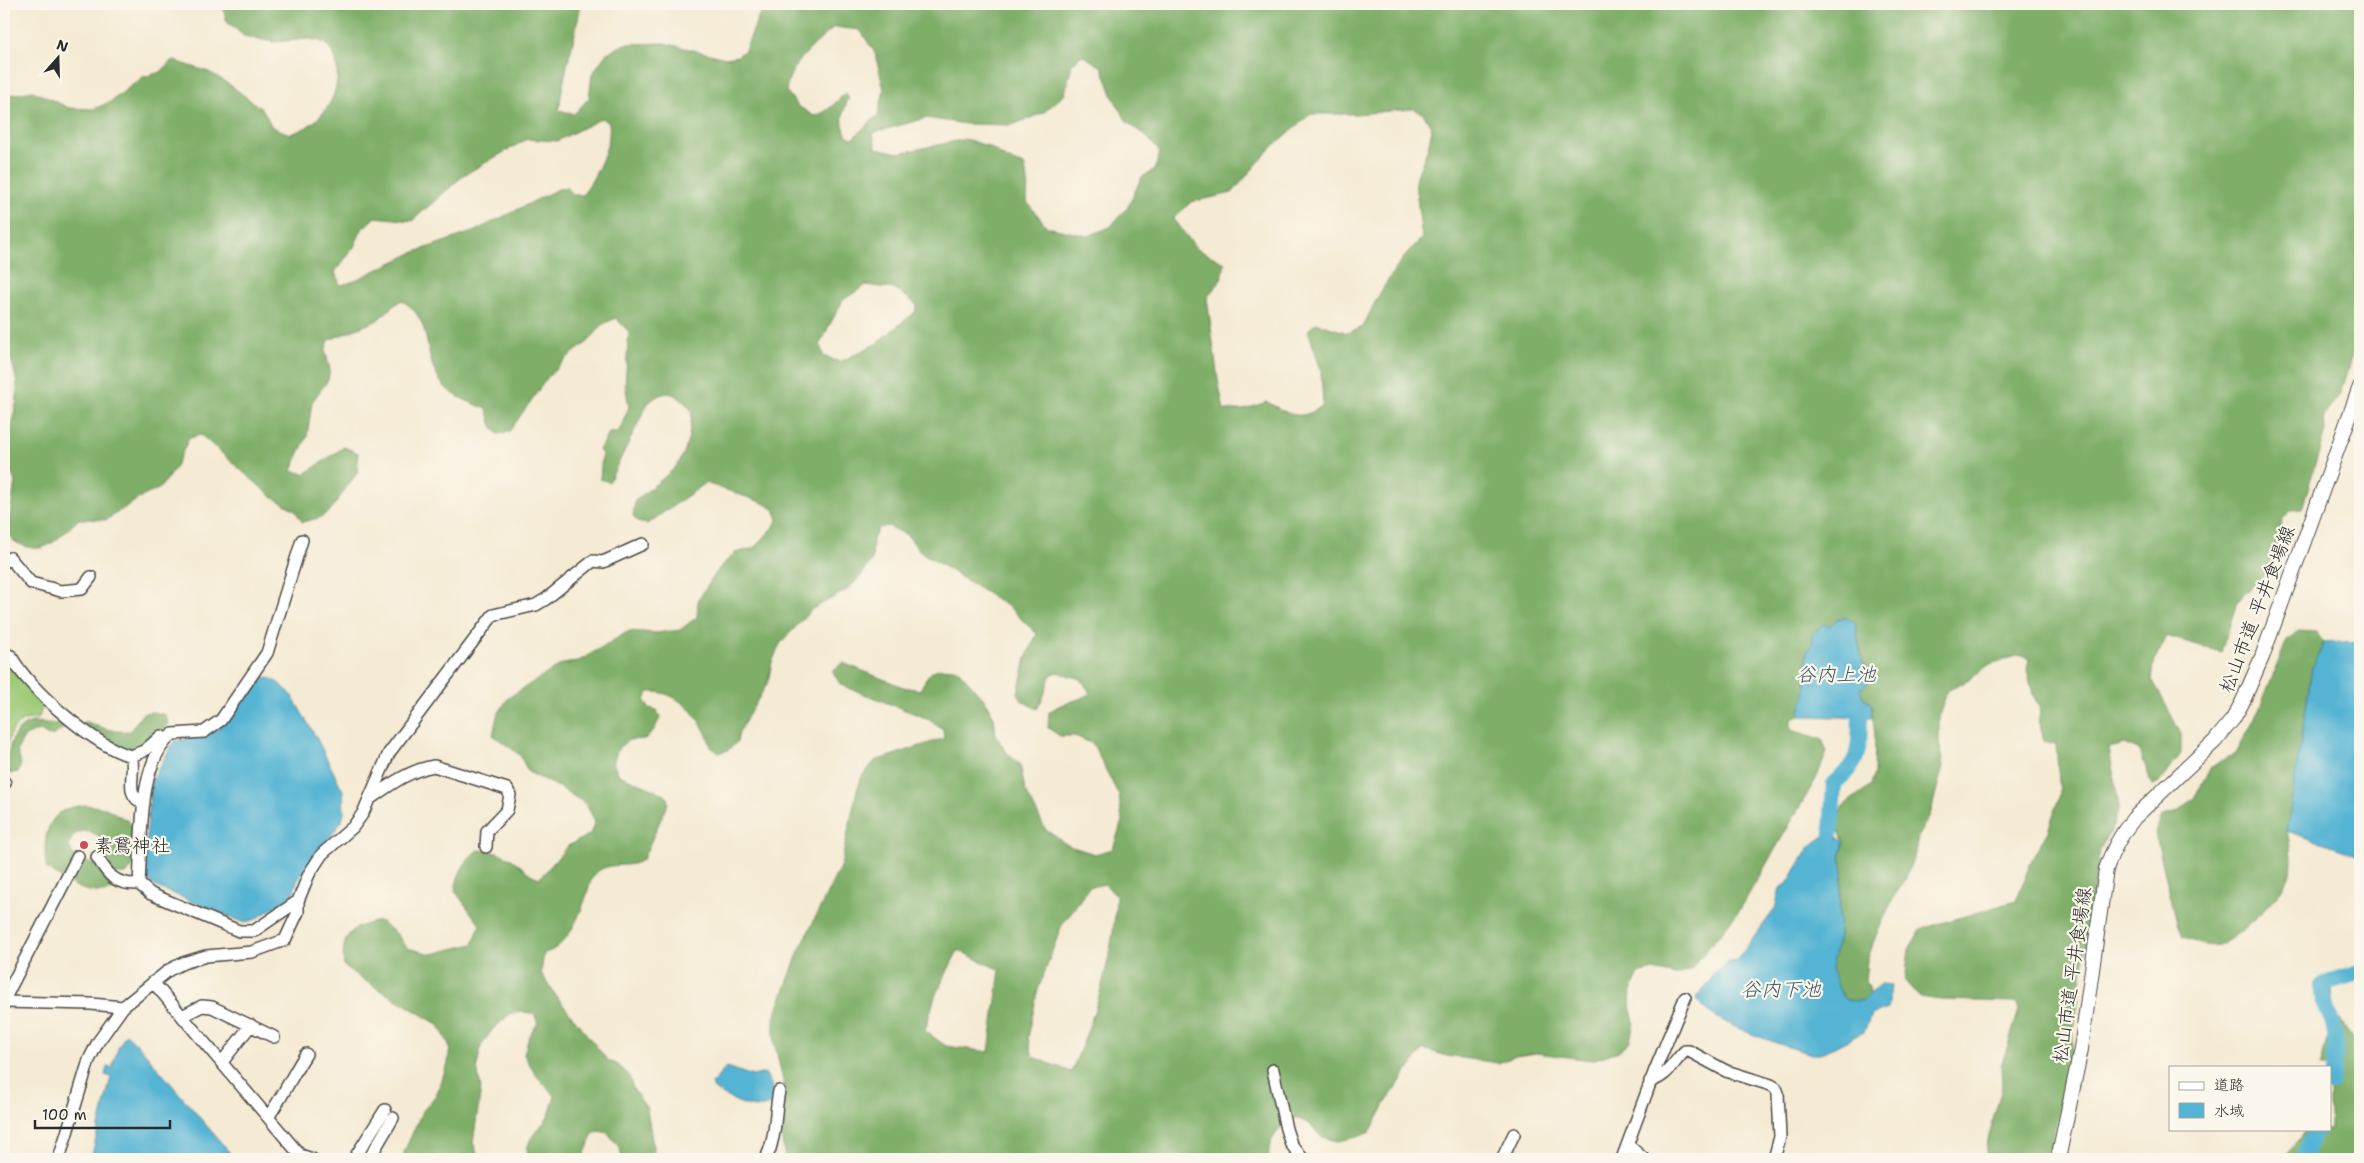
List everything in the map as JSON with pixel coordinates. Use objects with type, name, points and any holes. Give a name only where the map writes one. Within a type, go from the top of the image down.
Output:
[{"type":"street","name":"松山市道 平井食場線","points":[[2058,1159],[2081,1049],[2106,869],[2110,858],[2124,830],[2134,818],[2215,741],[2233,720],[2262,657],[2360,387]]},
{"type":"street","points":[[131,756],[144,751],[164,734],[204,732],[221,720],[267,653],[302,540]]},
{"type":"street","points":[[59,1159],[89,1060],[98,1042],[123,1007],[153,982],[183,963],[206,956],[252,952],[285,940],[291,931],[298,912],[298,901],[309,874],[322,854],[353,827],[371,798],[389,753],[493,615],[536,605],[546,600],[592,562],[603,562],[643,544]]},
{"type":"street","points":[[4,562],[10,558],[31,583],[61,591],[82,589],[92,577]]},
{"type":"street","points":[[4,653],[11,656],[18,670],[62,711],[109,747],[131,756],[134,762],[131,785],[133,793],[138,801],[144,803]]},
{"type":"street","points":[[139,884],[147,777],[152,761],[162,743],[173,734]]},
{"type":"street","points":[[371,798],[401,778],[424,768],[434,766],[507,789],[510,796],[507,810],[487,831],[486,847]]},
{"type":"street","points":[[78,856],[4,1001],[123,1007]]},
{"type":"street","points":[[98,857],[108,875],[128,883],[139,884],[151,894],[239,931],[254,931],[298,901]]},
{"type":"street","points":[[153,982],[300,1155],[312,1159]]},
{"type":"street","points":[[1622,1159],[1650,1081],[1685,998]]},
{"type":"street","points":[[182,1016],[202,1006],[212,1007],[251,1024],[274,1037]]},
{"type":"street","points":[[222,1062],[251,1024]]},
{"type":"street","points":[[1650,1081],[1664,1075],[1681,1054],[1689,1051],[1726,1071],[1776,1088],[1778,1093],[1780,1137],[1774,1159]]},
{"type":"street","points":[[268,1117],[280,1101],[287,1085],[306,1054]]},
{"type":"street","points":[[1273,1070],[1291,1144],[1303,1159]]},
{"type":"street","points":[[766,1159],[774,1140],[779,1091]]},
{"type":"street","points":[[354,1159],[389,1114],[369,1159]]},
{"type":"street","points":[[1502,1159],[1514,1134]]},
{"type":"street","points":[[1628,1144],[1644,1159]]},
{"type":"green space","points":[[222,4],[581,4],[563,83],[559,110],[574,114],[589,98],[592,74],[607,53],[625,44],[664,43],[726,58],[738,56],[745,50],[764,4],[2360,4],[2360,329],[2340,394],[2324,415],[2325,431],[2302,509],[2291,510],[2282,520],[2278,548],[2262,577],[2237,602],[2221,652],[2166,636],[2155,659],[2152,679],[2181,734],[2181,754],[2158,784],[2152,785],[2140,751],[2125,744],[2109,748],[2119,807],[2113,826],[2100,849],[2068,1072],[2051,1146],[2040,1159],[1992,1159],[1986,1154],[2002,1087],[2001,1067],[2019,1010],[2016,1002],[1941,1000],[1919,997],[1905,981],[1909,949],[1921,929],[2016,901],[2032,859],[2048,831],[2060,794],[2056,744],[2044,741],[2039,721],[2040,708],[2033,695],[2027,669],[2029,659],[2020,655],[1990,664],[1969,680],[1947,691],[1939,716],[1939,742],[1943,766],[1930,815],[1918,836],[1915,853],[1905,880],[1894,896],[1867,961],[1865,980],[1869,987],[1870,995],[1862,1001],[1846,1000],[1830,970],[1839,935],[1840,893],[1843,871],[1840,858],[1844,843],[1836,823],[1843,806],[1871,785],[1874,774],[1875,735],[1871,703],[1863,697],[1860,689],[1870,671],[1862,662],[1855,622],[1814,644],[1807,652],[1806,689],[1799,716],[1791,719],[1791,730],[1822,739],[1827,752],[1816,779],[1739,911],[1690,970],[1676,975],[1653,970],[1638,974],[1631,991],[1630,1006],[1634,1022],[1630,1041],[1619,1051],[1592,1060],[1536,1053],[1516,1056],[1498,1063],[1447,1056],[1423,1049],[1388,1099],[1370,1132],[1358,1137],[1336,1141],[1320,1136],[1310,1124],[1294,1117],[1279,1130],[1272,1140],[1269,1159],[785,1159],[779,1109],[785,1089],[774,1041],[774,1018],[799,951],[841,865],[857,790],[862,776],[875,761],[944,738],[943,729],[926,718],[841,685],[832,671],[843,663],[903,687],[920,690],[934,671],[943,668],[957,669],[984,699],[994,717],[996,736],[1007,753],[1020,764],[1025,790],[1046,830],[1069,846],[1095,854],[1113,849],[1122,821],[1119,796],[1093,744],[1075,736],[1060,736],[1048,728],[1049,712],[1090,693],[1081,679],[1056,672],[1050,676],[1043,698],[1037,709],[1022,701],[1018,693],[1026,658],[1037,634],[1009,607],[921,552],[907,535],[888,526],[879,528],[873,539],[872,560],[860,577],[847,590],[812,609],[780,644],[772,662],[768,682],[739,732],[737,742],[728,750],[719,753],[711,747],[708,736],[696,717],[679,701],[670,695],[648,692],[645,701],[649,708],[657,710],[660,718],[654,730],[645,739],[629,740],[619,747],[613,763],[619,775],[662,793],[667,797],[668,803],[643,859],[632,864],[607,867],[596,873],[580,914],[571,931],[559,945],[544,953],[541,973],[556,996],[608,1061],[617,1064],[629,1075],[633,1089],[647,1109],[655,1159],[622,1159],[620,1148],[608,1133],[599,1131],[592,1135],[583,1159],[528,1159],[529,1142],[547,1119],[555,1096],[535,1074],[524,1055],[529,1036],[538,1023],[534,1014],[520,1011],[510,1014],[492,1030],[481,1046],[477,1067],[481,1089],[473,1142],[479,1159],[404,1159],[404,1152],[422,1112],[436,1095],[448,1063],[450,1047],[439,1025],[362,979],[344,966],[343,955],[346,939],[355,929],[380,921],[398,935],[407,948],[432,954],[473,944],[480,925],[455,891],[462,868],[477,850],[491,851],[503,855],[515,861],[532,875],[540,878],[568,846],[590,834],[595,821],[586,804],[559,787],[528,772],[520,755],[493,735],[497,716],[508,698],[562,664],[577,662],[629,631],[656,633],[680,630],[697,617],[698,600],[720,567],[735,553],[754,548],[773,528],[778,519],[774,509],[761,502],[706,483],[647,524],[638,522],[633,516],[635,501],[677,465],[684,453],[688,439],[692,411],[682,400],[672,394],[661,395],[648,403],[609,482],[600,479],[602,454],[599,450],[609,433],[619,431],[629,407],[625,384],[629,332],[616,318],[603,324],[589,341],[568,357],[547,378],[509,432],[498,434],[492,426],[487,409],[449,391],[437,376],[432,365],[424,329],[412,309],[401,300],[376,321],[329,340],[325,351],[330,369],[328,380],[312,402],[307,437],[292,471],[305,474],[344,447],[358,453],[357,473],[329,512],[319,518],[302,522],[295,510],[272,497],[201,435],[189,438],[175,468],[160,488],[141,497],[106,520],[79,519],[56,540],[41,548],[23,546],[12,540],[8,528],[15,481],[8,462],[7,445],[17,389],[16,376],[10,357],[4,354],[4,96],[33,91],[69,108],[94,109],[110,102],[143,77],[161,72],[172,60],[209,72],[229,84],[263,110],[272,127],[290,134],[312,124],[328,107],[336,85],[335,59],[326,43],[311,39],[272,42],[244,36],[227,22]],"holes":[[[834,27],[860,30],[875,53],[884,90],[878,115],[853,138],[847,136],[843,126],[843,113],[849,98],[846,93],[828,109],[814,116],[798,106],[786,91],[792,72],[811,48]],[[1082,55],[1102,67],[1113,97],[1127,122],[1147,137],[1160,152],[1155,169],[1141,178],[1128,207],[1110,227],[1088,236],[1047,227],[1027,202],[1028,180],[1024,165],[1007,159],[990,147],[966,139],[899,153],[876,148],[873,133],[926,118],[966,124],[1012,125],[1043,113],[1065,94],[1072,64]],[[1413,109],[1423,113],[1432,129],[1428,148],[1415,181],[1422,238],[1388,279],[1363,327],[1348,333],[1316,323],[1308,330],[1321,370],[1323,405],[1315,411],[1301,415],[1288,413],[1267,402],[1243,410],[1224,410],[1207,298],[1222,278],[1225,263],[1197,249],[1173,219],[1191,202],[1232,193],[1268,151],[1310,114],[1356,114]],[[602,118],[609,123],[606,151],[583,195],[574,195],[566,187],[556,190],[475,231],[412,253],[349,283],[340,285],[335,272],[354,247],[362,229],[375,217],[412,221],[464,175],[527,139],[557,141]],[[866,285],[896,289],[917,305],[915,312],[877,343],[840,362],[823,356],[820,343],[843,300]],[[1105,884],[1116,896],[1112,940],[1102,986],[1088,1031],[1071,1072],[1033,1057],[1028,1038],[1037,993],[1061,927],[1089,887]],[[958,950],[1000,970],[989,1052],[946,1046],[925,1031],[935,996]]]},
{"type":"green space","points":[[2298,631],[2316,632],[2324,643],[2312,668],[2287,831],[2291,860],[2289,877],[2269,905],[2236,935],[2218,945],[2208,946],[2199,944],[2182,936],[2177,923],[2155,833],[2162,816],[2179,812],[2194,798],[2211,767],[2236,753],[2259,710],[2287,640]]},
{"type":"green space","points":[[4,664],[11,667],[14,673],[44,703],[38,719],[24,721],[15,728],[4,752]]},
{"type":"green space","points":[[153,712],[166,715],[168,724],[157,737],[137,749],[127,749],[107,741],[83,724],[85,721],[112,730],[130,731],[143,713]]},
{"type":"green space","points":[[32,722],[63,724],[64,728],[54,735],[48,736],[39,730],[25,736],[17,750],[21,764],[18,772],[9,774],[4,767],[12,740],[19,729]]},
{"type":"green space","points":[[85,805],[106,808],[128,821],[137,833],[136,863],[126,874],[115,874],[110,871],[107,866],[103,843],[96,834],[83,831],[77,833],[71,841],[69,847],[75,857],[97,866],[116,885],[113,890],[95,892],[86,890],[70,883],[46,868],[45,843],[53,820],[66,809]]},
{"type":"green space","points":[[2327,984],[2331,991],[2334,1011],[2360,1049],[2360,1159],[2281,1159],[2300,1140],[2305,1130],[2332,1130],[2332,1066],[2321,1066],[2329,1035],[2317,988]]},
{"type":"water","name":"谷内上池","points":[[1845,617],[1855,622],[1862,662],[1870,671],[1868,682],[1860,690],[1863,697],[1871,703],[1872,718],[1799,716],[1806,689],[1807,652],[1813,644],[1812,636],[1822,624],[1830,626],[1836,620]]},
{"type":"water","points":[[2360,641],[2360,856],[2287,831],[2312,668],[2324,643]]},
{"type":"water","points":[[261,676],[275,680],[290,693],[316,737],[343,791],[344,813],[342,821],[297,881],[292,896],[254,920],[243,922],[159,888],[150,882],[145,874],[144,867],[151,782],[174,741],[203,736],[220,728],[256,677]]},
{"type":"water","name":"谷内下池","points":[[1831,831],[1844,843],[1840,858],[1843,871],[1840,893],[1839,935],[1831,969],[1846,1000],[1862,1001],[1881,984],[1891,985],[1888,1009],[1871,1015],[1864,1032],[1820,1054],[1812,1054],[1729,1024],[1702,1006],[1696,997],[1711,980],[1714,972],[1722,968],[1726,963],[1736,961],[1775,909],[1780,888],[1787,884],[1810,846]]},
{"type":"water","points":[[126,1034],[138,1045],[235,1159],[91,1159],[111,1077],[105,1075],[107,1067],[112,1068],[118,1048]]},
{"type":"water","points":[[726,1067],[753,1076],[765,1073],[775,1091],[771,1104],[765,1107],[758,1107],[742,1104],[714,1089],[712,1084]]},
{"type":"waterway","points":[[1831,831],[1834,783],[1849,769],[1857,755],[1860,718]]},
{"type":"waterway","points":[[2332,1076],[2336,1046],[2333,1024],[2322,996],[2322,986],[2331,981],[2360,972]]},
{"type":"waterway","points":[[2302,1159],[2316,1130]]},
{"type":"place","name":"素鵞神社","points":[[84,845]]}]
